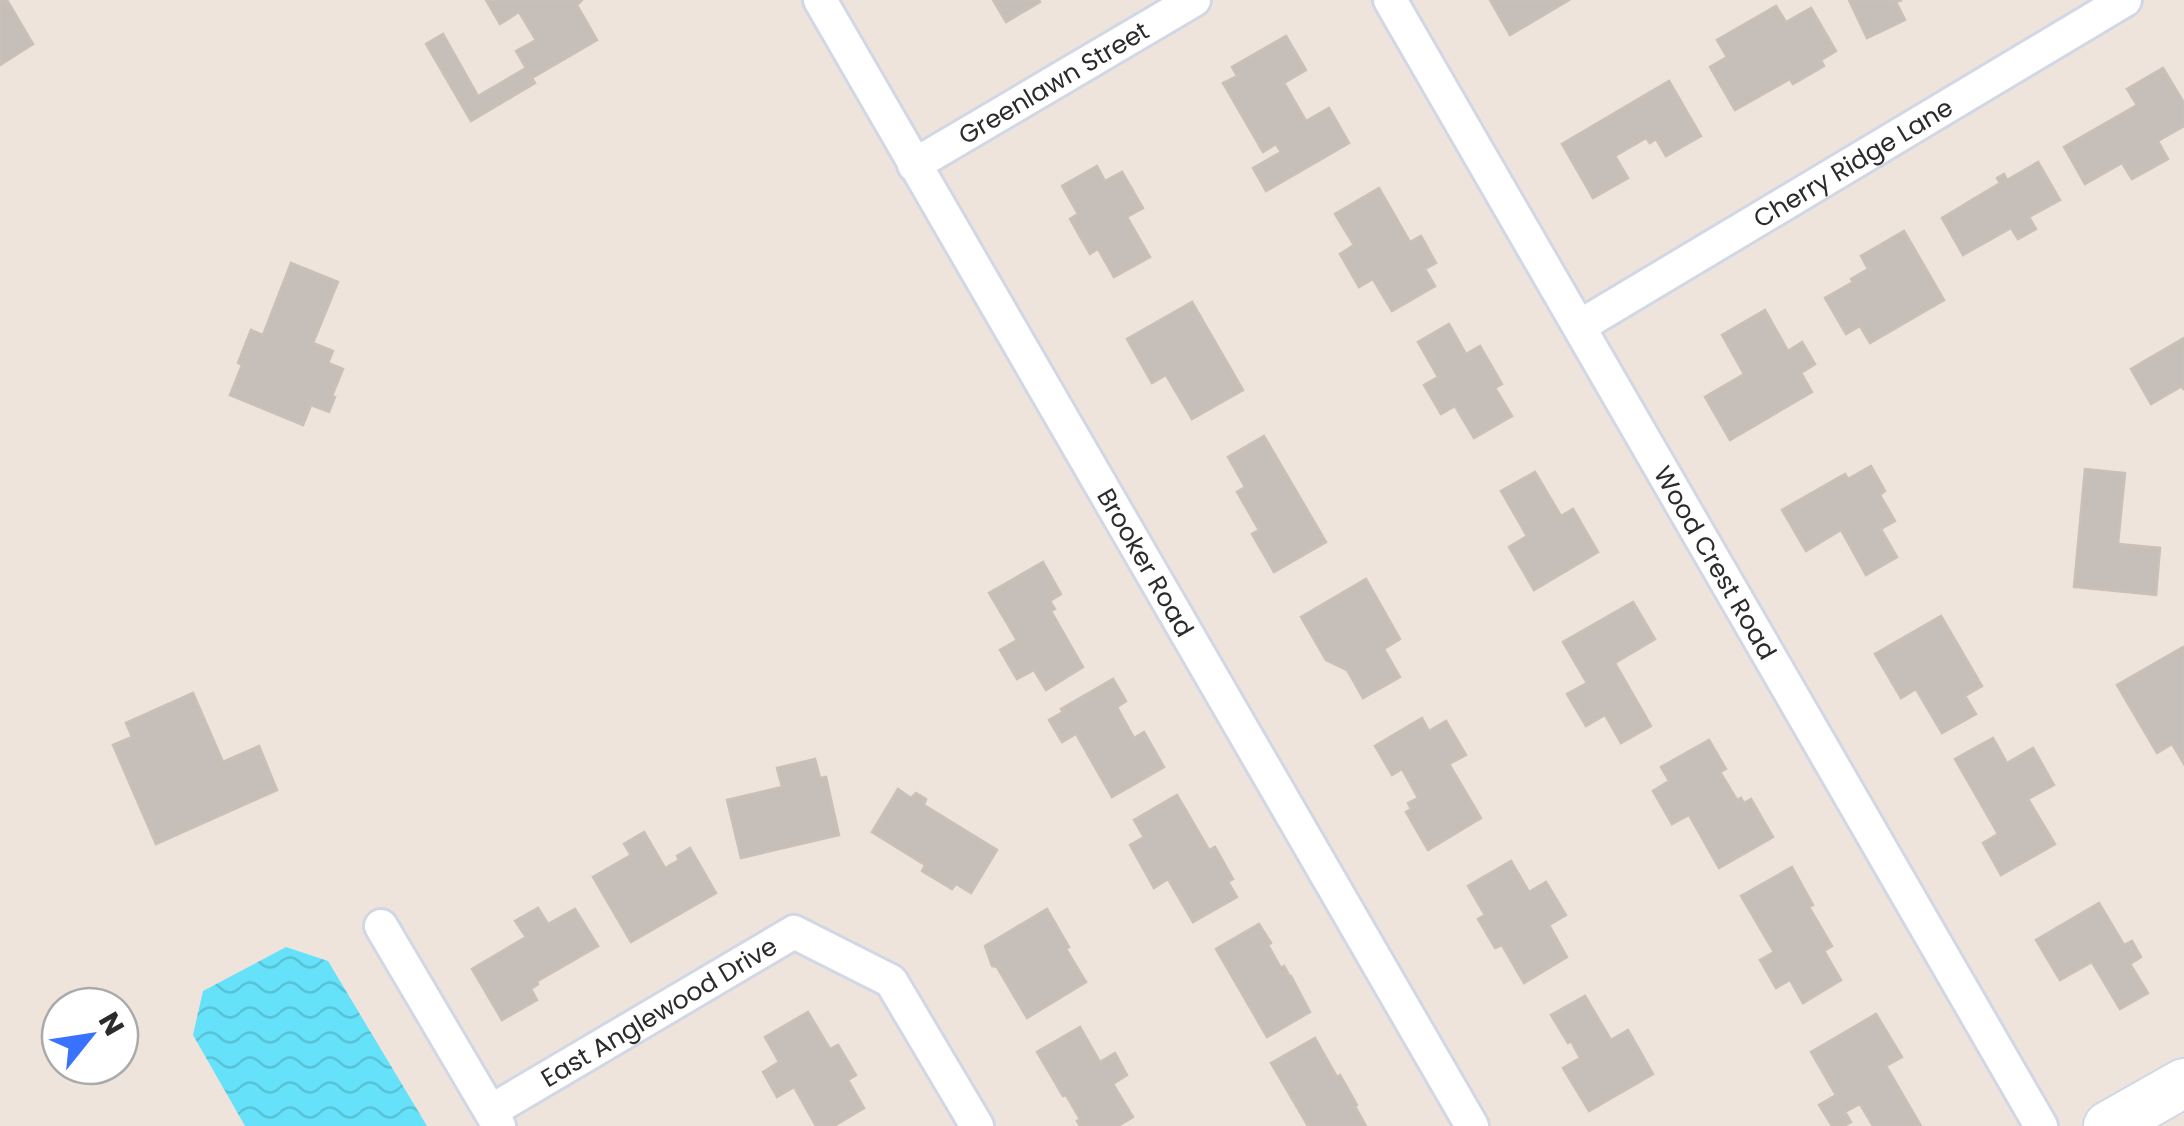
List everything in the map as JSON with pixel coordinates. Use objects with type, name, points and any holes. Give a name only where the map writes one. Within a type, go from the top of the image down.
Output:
[{"type":"street","name":"Brooker Road","points":[[820,0],[1472,1126]]},
{"type":"street","name":"Greenlawn Street","points":[[914,165],[1194,0]]},
{"type":"street","name":"Wood Crest Road","points":[[1390,0],[2041,1126]]},
{"type":"street","name":"Cherry Ridge Lane","points":[[1580,326],[2125,0]]},
{"type":"street","points":[[381,926],[495,1118]]},
{"type":"street","name":"East Anglewood Drive","points":[[495,1118],[794,932],[891,981],[978,1126]]},
{"type":"street","points":[[2108,1126],[2184,1082]]},
{"type":"water","points":[[286,947],[328,961],[427,1126],[245,1126],[193,1035],[203,991]]},
{"type":"building","points":[[0,0],[7,0],[33,44],[0,65]]},
{"type":"building","points":[[486,0],[582,0],[577,5],[597,40],[532,78],[535,83],[471,121],[426,44],[443,34],[478,96],[526,68],[516,51],[536,40],[519,12],[500,24]]},
{"type":"building","points":[[993,0],[1039,0],[1040,2],[1006,22]]},
{"type":"building","points":[[1490,0],[1569,0],[1510,35]]},
{"type":"building","points":[[1849,0],[1902,0],[1896,2],[1905,20],[1867,38]]},
{"type":"building","points":[[1776,6],[1786,22],[1811,8],[1836,51],[1821,60],[1824,66],[1793,84],[1790,79],[1735,110],[1710,67],[1727,57],[1717,40]]},
{"type":"building","points":[[1286,36],[1306,70],[1284,83],[1306,121],[1329,108],[1349,143],[1266,191],[1253,168],[1281,152],[1276,144],[1263,152],[1223,83],[1237,76],[1232,67]]},
{"type":"building","points":[[2163,68],[2184,103],[2184,126],[2158,141],[2168,159],[2132,179],[2122,163],[2085,184],[2064,147],[2137,105],[2127,89]]},
{"type":"building","points":[[1669,81],[1701,136],[1666,156],[1656,139],[1650,143],[1646,138],[1615,156],[1628,178],[1593,198],[1562,144]]},
{"type":"building","points":[[2038,162],[2060,200],[2029,217],[2036,229],[2018,239],[2011,228],[1963,255],[1942,218],[2000,183],[1997,178],[2004,174],[2007,180]]},
{"type":"building","points":[[1097,166],[1105,181],[1122,172],[1143,208],[1127,217],[1150,257],[1114,277],[1098,249],[1090,254],[1070,219],[1078,214],[1062,186]]},
{"type":"building","points":[[1379,188],[1410,242],[1421,236],[1436,263],[1425,269],[1435,286],[1392,311],[1373,279],[1359,287],[1340,254],[1354,245],[1335,214]]},
{"type":"building","points":[[1904,231],[1944,300],[1870,343],[1860,326],[1846,334],[1825,298],[1868,269],[1861,256]]},
{"type":"building","points":[[291,263],[338,282],[313,343],[333,351],[328,363],[343,369],[329,412],[311,405],[303,425],[230,395],[251,330],[263,335]]},
{"type":"building","points":[[1192,302],[1243,390],[1192,419],[1166,375],[1152,383],[1127,339]]},
{"type":"building","points":[[1765,310],[1788,351],[1802,342],[1815,364],[1801,373],[1812,392],[1730,440],[1705,397],[1744,374],[1722,335]]},
{"type":"building","points":[[1449,324],[1466,354],[1480,346],[1502,384],[1495,388],[1512,416],[1474,438],[1455,406],[1441,414],[1424,385],[1438,377],[1418,342]]},
{"type":"building","points":[[2184,338],[2184,390],[2182,386],[2151,404],[2131,369]]},
{"type":"building","points":[[1264,436],[1326,542],[1274,572],[1252,534],[1259,530],[1237,492],[1245,487],[1228,457]]},
{"type":"building","points":[[1871,466],[1885,491],[1880,495],[1895,521],[1881,529],[1897,557],[1866,575],[1841,530],[1806,551],[1782,510],[1845,474],[1848,479]]},
{"type":"building","points":[[2085,469],[2125,473],[2118,544],[2160,548],[2156,595],[2074,587]]},
{"type":"building","points":[[1535,472],[1561,516],[1573,509],[1598,552],[1534,590],[1509,547],[1527,536],[1501,491]]},
{"type":"building","points":[[1043,562],[1061,594],[1050,601],[1055,609],[1051,611],[1083,667],[1046,690],[1034,670],[1017,679],[1000,650],[1017,640],[989,593]]},
{"type":"building","points":[[1366,579],[1400,639],[1384,649],[1400,677],[1363,698],[1347,670],[1326,660],[1301,617]]},
{"type":"building","points":[[1633,602],[1655,639],[1615,663],[1651,726],[1621,743],[1605,715],[1586,726],[1567,694],[1587,683],[1563,642]]},
{"type":"building","points":[[1941,616],[1982,686],[1965,696],[1976,714],[1942,733],[1916,689],[1901,698],[1875,654]]},
{"type":"building","points":[[2183,647],[2184,764],[2172,744],[2157,753],[2117,685]]},
{"type":"building","points":[[1113,679],[1126,701],[1117,707],[1134,738],[1144,732],[1164,767],[1112,797],[1076,734],[1062,742],[1049,720]]},
{"type":"building","points":[[193,693],[223,762],[259,746],[277,790],[156,844],[113,745],[132,737],[126,723]]},
{"type":"building","points":[[1422,718],[1429,731],[1446,721],[1466,755],[1449,764],[1481,818],[1428,850],[1406,812],[1411,809],[1408,803],[1418,798],[1402,769],[1392,775],[1375,746]]},
{"type":"building","points":[[1993,738],[2007,763],[2033,748],[2054,785],[2028,799],[2055,844],[2001,875],[1983,843],[1998,834],[1955,759]]},
{"type":"building","points":[[1709,740],[1726,769],[1720,772],[1737,800],[1741,798],[1744,803],[1751,799],[1773,837],[1719,868],[1689,815],[1672,824],[1653,791],[1669,781],[1661,767]]},
{"type":"building","points":[[815,759],[820,778],[826,777],[839,835],[741,858],[727,800],[782,787],[777,768]]},
{"type":"building","points":[[898,789],[911,798],[916,793],[926,799],[924,805],[997,850],[971,893],[956,884],[952,889],[922,871],[925,865],[872,832]]},
{"type":"building","points":[[1177,795],[1209,850],[1215,847],[1233,879],[1228,882],[1237,897],[1193,922],[1168,879],[1154,888],[1130,845],[1144,837],[1134,820]]},
{"type":"building","points":[[644,832],[665,868],[690,848],[716,893],[631,942],[593,877],[631,855],[624,844]]},
{"type":"building","points":[[1511,861],[1529,892],[1546,882],[1566,915],[1549,925],[1567,957],[1524,983],[1502,945],[1495,948],[1478,919],[1485,915],[1468,886]]},
{"type":"building","points":[[1792,867],[1832,946],[1824,951],[1841,980],[1803,1003],[1790,980],[1776,988],[1760,960],[1774,952],[1741,896]]},
{"type":"building","points":[[2099,903],[2124,945],[2132,941],[2141,957],[2130,964],[2148,993],[2120,1009],[2092,962],[2060,980],[2036,940]]},
{"type":"building","points":[[538,908],[548,924],[575,909],[598,946],[536,982],[531,989],[537,1000],[502,1020],[472,969],[526,937],[515,921]]},
{"type":"building","points":[[1047,909],[1086,982],[1027,1018],[997,967],[992,966],[985,946]]},
{"type":"building","points":[[1259,924],[1281,968],[1284,966],[1288,973],[1285,974],[1291,976],[1310,1012],[1267,1037],[1216,949]]},
{"type":"building","points":[[1585,996],[1611,1040],[1628,1030],[1653,1074],[1589,1111],[1563,1068],[1580,1058],[1551,1015]]},
{"type":"building","points":[[808,1012],[830,1049],[838,1045],[856,1075],[848,1080],[864,1108],[834,1126],[816,1126],[794,1087],[777,1097],[763,1072],[779,1062],[765,1037]]},
{"type":"building","points":[[1876,1014],[1902,1057],[1886,1066],[1921,1126],[1873,1126],[1860,1104],[1845,1112],[1851,1122],[1832,1126],[1819,1105],[1836,1095],[1811,1052]]},
{"type":"building","points":[[1080,1027],[1100,1062],[1115,1053],[1127,1075],[1113,1084],[1133,1117],[1118,1126],[1080,1126],[1080,1119],[1037,1052]]},
{"type":"building","points":[[1315,1038],[1337,1077],[1340,1075],[1366,1126],[1308,1126],[1271,1063]]}]
